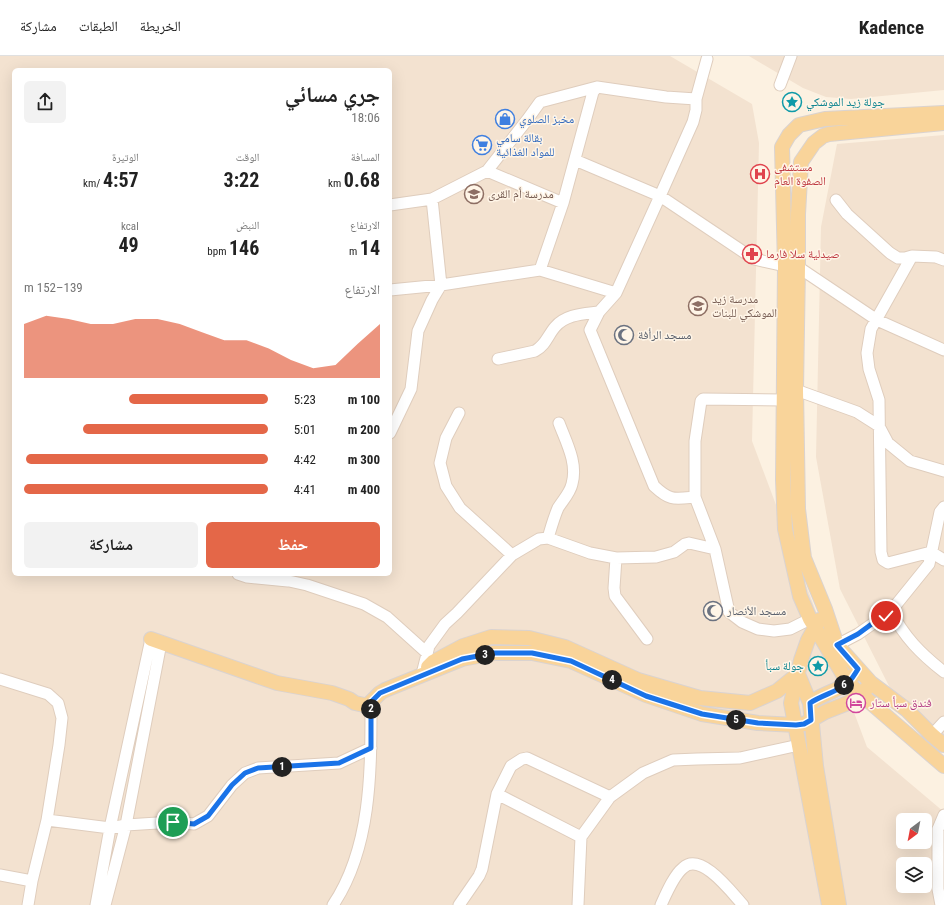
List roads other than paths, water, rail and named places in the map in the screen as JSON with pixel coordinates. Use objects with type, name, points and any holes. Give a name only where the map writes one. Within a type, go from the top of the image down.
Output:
[{"type":"main road","points":[[944,112],[825,119],[799,125],[782,147],[791,267],[796,390],[798,509],[804,558],[825,609],[837,645],[871,683],[907,710],[944,745]]},
{"type":"main road","points":[[944,123],[835,132],[823,136],[814,143],[801,162],[798,214],[791,267],[784,400],[785,529],[800,596],[813,623],[848,683],[944,766]]},
{"type":"main road","points":[[825,609],[813,623],[791,702],[829,905]]},
{"type":"main road","points":[[423,676],[427,668],[433,662],[463,646],[491,637],[529,638],[565,647],[638,680],[700,698],[750,702],[777,691],[798,674]]},
{"type":"main road","points":[[156,641],[277,683],[332,693],[349,699],[355,703],[364,705],[371,702],[385,690],[423,676],[462,659],[494,653],[532,653],[571,661],[646,696],[702,714],[758,723],[804,724],[825,712],[848,704],[862,694],[871,683]]},
{"type":"main road","points":[[810,703],[848,683],[858,669]]},
{"type":"main road","points":[[798,674],[810,703],[816,766],[839,905]]},
{"type":"street","points":[[780,85],[791,56]]},
{"type":"street","points":[[695,497],[674,499],[663,494],[654,486],[590,330],[599,312],[616,293],[693,122],[696,110],[696,99],[707,59]]},
{"type":"street","points":[[392,205],[432,199],[487,171],[540,102],[597,87],[666,97],[696,99]]},
{"type":"street","points":[[540,270],[563,203],[593,92],[597,87]]},
{"type":"street","points":[[575,160],[660,196],[754,259],[791,267],[877,320],[944,350]]},
{"type":"street","points":[[487,171],[563,203]]},
{"type":"street","points":[[392,429],[411,389],[418,331],[432,300],[441,285],[432,199]]},
{"type":"street","points":[[836,200],[848,214],[898,258],[912,256],[936,257],[944,260]]},
{"type":"street","points":[[912,256],[871,329],[867,352],[869,369],[879,400],[880,542],[883,560],[888,563],[931,552],[944,560]]},
{"type":"street","points":[[392,290],[441,285],[540,270],[616,293]]},
{"type":"street","points":[[498,359],[536,351],[541,348],[556,326],[573,315],[599,312]]},
{"type":"street","points":[[796,390],[857,412],[878,426],[888,443],[910,461],[944,471]]},
{"type":"street","points":[[784,400],[703,399],[700,401],[696,441],[695,497],[715,549],[729,612],[742,622],[758,629],[774,631],[790,629],[813,623]]},
{"type":"street","points":[[459,413],[446,438],[440,463],[446,486],[460,508],[512,555]]},
{"type":"street","points":[[548,538],[558,509],[568,494],[572,483],[573,468],[570,452],[559,423]]},
{"type":"street","points":[[837,645],[858,634],[891,611],[929,564],[940,512],[944,507]]},
{"type":"street","points":[[423,676],[429,646],[445,624],[457,614],[512,555],[538,539],[548,538],[590,553],[616,558],[656,557],[674,552],[685,544],[689,543],[715,549]]},
{"type":"street","points":[[616,558],[614,588],[615,596],[647,639]]},
{"type":"street","points":[[242,576],[247,578],[284,577],[364,604],[387,617],[427,653]]},
{"type":"street","points":[[891,611],[898,626],[908,638],[927,658],[944,672]]},
{"type":"street","points":[[105,905],[126,825],[156,641]]},
{"type":"street","points":[[96,905],[110,828],[156,641]]},
{"type":"street","points":[[0,679],[48,694],[58,703],[62,718],[60,745],[47,820],[32,881],[28,905]]},
{"type":"street","points":[[333,905],[342,891],[358,852],[370,782],[371,702]]},
{"type":"street","points":[[932,735],[944,722]]},
{"type":"street","points":[[578,905],[581,837],[610,797],[643,773],[673,760],[740,758],[799,745]]},
{"type":"street","points":[[47,820],[110,828],[126,825],[173,822],[194,824],[208,816],[232,785],[245,773],[258,768],[339,763],[371,748]]},
{"type":"street","points":[[459,905],[479,876],[482,869],[497,794],[511,766],[522,759],[527,758],[610,797]]},
{"type":"street","points":[[497,794],[581,837]]},
{"type":"street","points":[[941,905],[938,889],[938,829],[944,815]]},
{"type":"street","points":[[661,905],[683,867],[694,865],[699,865],[710,870],[743,905]]},
{"type":"street","points":[[0,875],[32,881]]},
{"type":"place","name":"جولة زيد الموشكي","points":[[792,102]]},
{"type":"place","name":"مخبز الصلوي","points":[[505,119]]},
{"type":"place","name":"بقالة سامي للمواد الغذائية","points":[[482,145]]},
{"type":"place","name":"مستشفى الصفوة العام","points":[[760,174]]},
{"type":"place","name":"مدرسة أم القرى","points":[[474,194]]},
{"type":"place","name":"صيدلية سلا فارما","points":[[752,254]]},
{"type":"place","name":"مدرسة زيد الموشكي للبنات","points":[[698,306]]},
{"type":"place","name":"مسجد الرأفة","points":[[624,335]]},
{"type":"place","name":"مسجد الأنصار","points":[[713,611]]},
{"type":"place","name":"جولة سبأ","points":[[818,666]]},
{"type":"place","name":"فندق سبأ ستار","points":[[856,703]]}]
